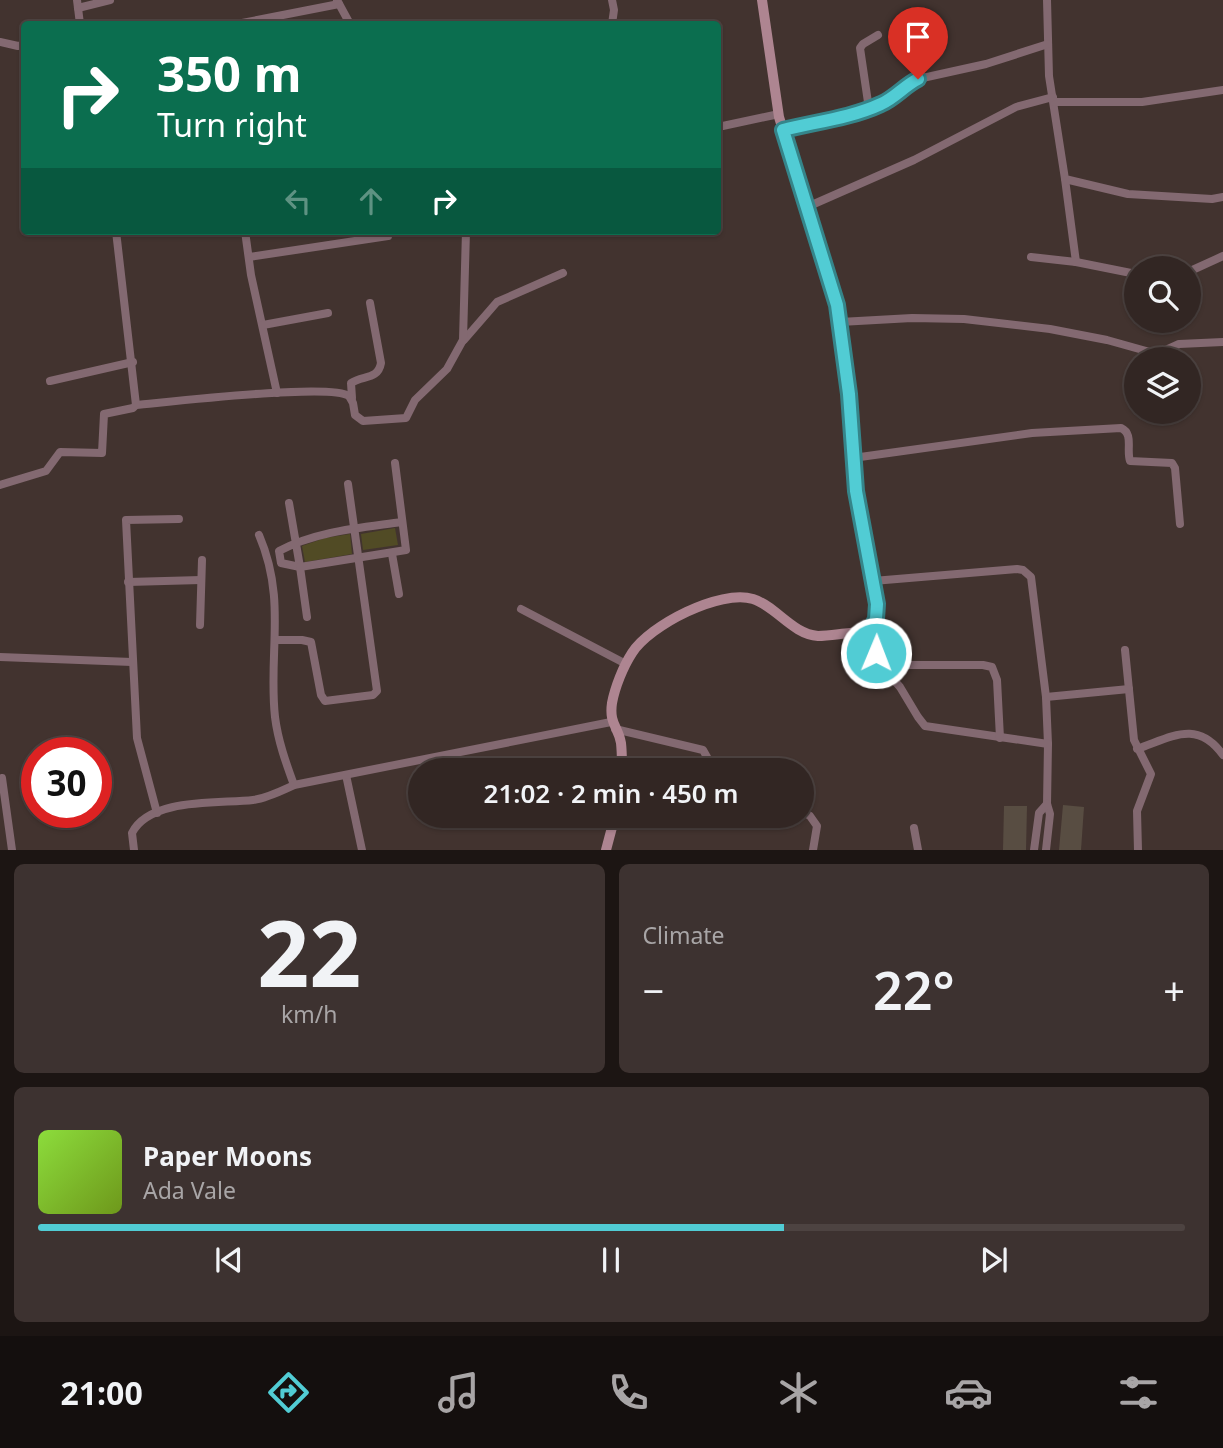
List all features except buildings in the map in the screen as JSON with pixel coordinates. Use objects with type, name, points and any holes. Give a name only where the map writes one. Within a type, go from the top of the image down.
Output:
[{"type":"street","points":[[78,4],[110,0]]},
{"type":"street","points":[[612,0],[612,21]]},
{"type":"street","points":[[762,0],[779,114],[830,276],[840,322],[856,491],[877,614],[873,625],[876,658],[879,665],[900,687],[925,726],[1048,744]]},
{"type":"street","points":[[1047,0],[1049,76],[1076,262]]},
{"type":"street","points":[[251,21],[338,2],[348,21]]},
{"type":"street","points":[[869,109],[860,48],[878,35]]},
{"type":"street","points":[[0,42],[21,46]]},
{"type":"street","points":[[783,130],[869,109],[889,100],[908,83],[918,79],[986,64],[1048,44]]},
{"type":"street","points":[[807,207],[914,160],[1016,107],[1054,100],[1142,102],[1223,90]]},
{"type":"street","points":[[721,126],[779,114]]},
{"type":"street","points":[[1065,179],[1128,194],[1212,199],[1223,197]]},
{"type":"street","points":[[116,235],[136,405]]},
{"type":"street","points":[[246,235],[251,275],[277,393]]},
{"type":"street","points":[[463,341],[466,235]]},
{"type":"street","points":[[249,257],[388,236]]},
{"type":"street","points":[[1201,266],[1223,256]]},
{"type":"street","points":[[1031,257],[1124,272]]},
{"type":"street","points":[[370,303],[381,363],[380,371],[351,383],[355,415],[363,421],[407,418],[415,400],[447,369],[463,341],[497,302],[564,273]]},
{"type":"street","points":[[263,325],[328,313]]},
{"type":"street","points":[[840,322],[912,318],[964,319],[1051,329],[1107,340],[1157,354],[1184,343],[1223,342]]},
{"type":"street","points":[[50,381],[132,362]]},
{"type":"street","points":[[0,485],[46,471],[60,452],[102,453],[102,416],[136,405],[277,393],[340,391],[352,400]]},
{"type":"street","points":[[853,458],[1032,433],[1121,428],[1126,430],[1129,436],[1130,461],[1172,463],[1175,468],[1180,524]]},
{"type":"street","points":[[395,463],[406,550],[300,567],[281,563],[279,551],[296,542],[328,533],[402,522]]},
{"type":"street","points":[[275,640],[302,639],[311,642],[321,695],[325,701],[375,693],[378,685],[348,484]]},
{"type":"street","points":[[289,503],[307,617]]},
{"type":"street","points":[[157,813],[136,737],[126,520],[179,519]]},
{"type":"street","points":[[259,535],[268,556],[276,604],[275,716],[281,747],[294,785]]},
{"type":"street","points":[[392,554],[399,594]]},
{"type":"street","points":[[268,556],[280,556]]},
{"type":"street","points":[[200,625],[202,560]]},
{"type":"street","points":[[873,581],[1017,569],[1028,573],[1033,585],[1046,697],[1047,804],[1050,814],[1046,849]]},
{"type":"street","points":[[128,582],[201,580]]},
{"type":"street","points":[[621,758],[620,741],[613,725],[612,703],[626,664],[632,652],[653,631],[684,614],[732,598],[754,600],[802,631],[818,636],[856,632],[873,625]]},
{"type":"street","points":[[521,609],[626,664]]},
{"type":"street","points":[[1125,650],[1134,740],[1151,774],[1137,811],[1138,849]]},
{"type":"street","points":[[0,657],[132,662]]},
{"type":"street","points":[[879,665],[983,664],[992,667],[997,680],[1000,738]]},
{"type":"street","points":[[1046,697],[1129,689]]},
{"type":"street","points":[[134,849],[132,840],[135,827],[157,813],[199,802],[257,799],[294,785],[613,725],[703,750],[707,758]]},
{"type":"street","points":[[1138,749],[1189,733],[1207,737],[1223,754]]},
{"type":"street","points":[[346,775],[362,849]]},
{"type":"street","points":[[2,778],[12,849]]},
{"type":"street","points":[[1034,849],[1039,813],[1047,804]]},
{"type":"street","points":[[813,849],[817,826],[814,822]]},
{"type":"street","points":[[606,849],[612,828]]},
{"type":"street","points":[[914,828],[918,849]]},
{"type":"shaded area","points":[[395,528],[398,545],[363,550],[361,534]]},
{"type":"shaded area","points":[[350,534],[352,554],[305,562],[302,546],[325,538]]},
{"type":"route","points":[[876,653],[873,625],[877,604],[856,491],[844,344],[830,276],[821,255],[783,130],[878,106],[908,83],[918,79]]}]
